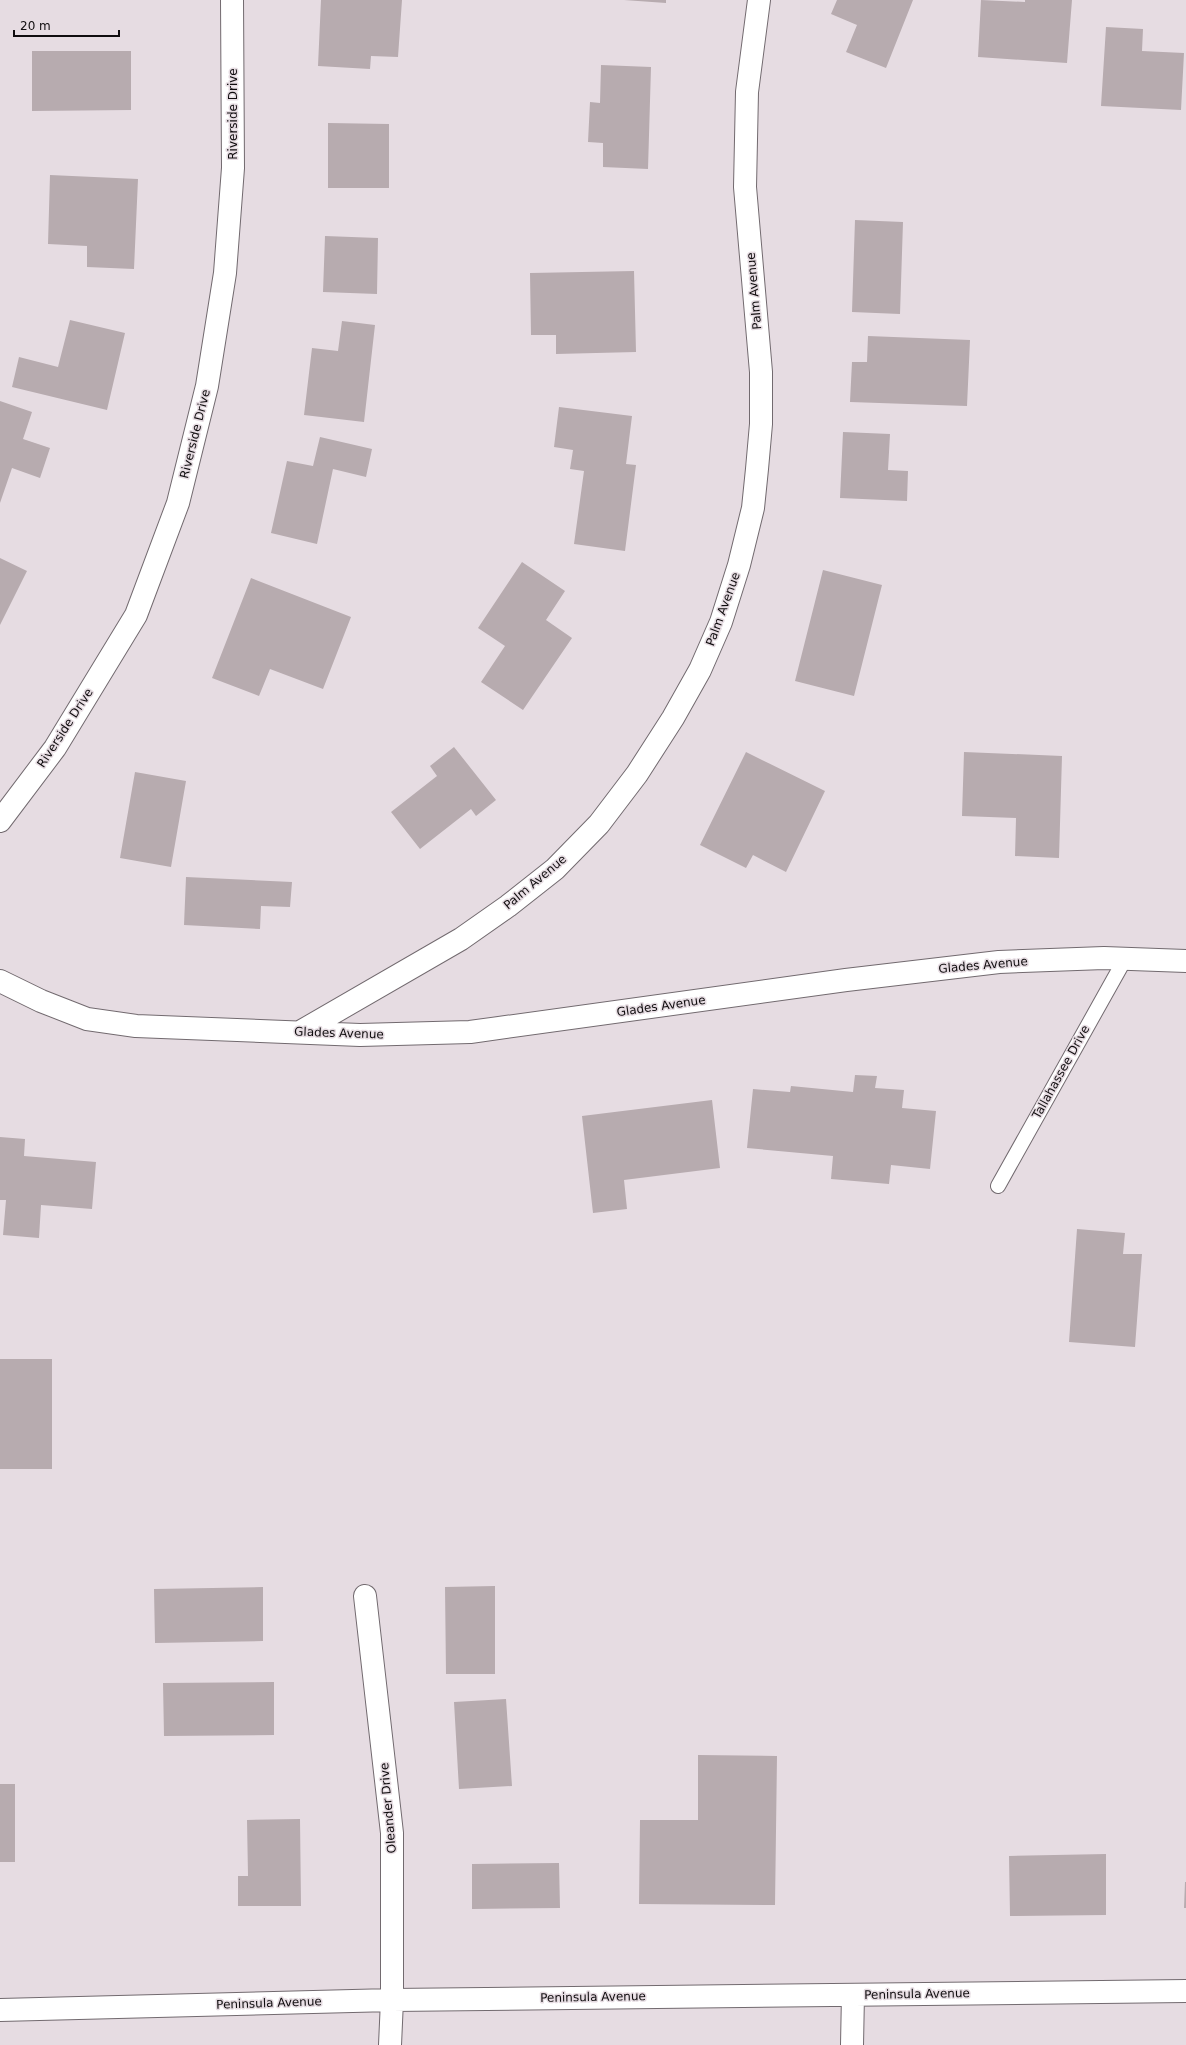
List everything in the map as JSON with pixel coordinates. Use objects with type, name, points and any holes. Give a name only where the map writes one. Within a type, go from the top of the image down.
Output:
[{"type":"street","name":"Riverside Drive","points":[[0,821],[55,748],[136,615],[178,502],[208,386],[224,273],[233,168],[232,0]]},
{"type":"street","name":"Palm Avenue","points":[[300,1032],[461,939],[508,906],[555,869],[598,824],[637,774],[673,718],[700,670],[721,622],[739,565],[753,508],[758,462],[761,424],[761,372],[745,187],[746,92],[759,0]]},
{"type":"street","name":"Glades Avenue","points":[[0,981],[41,1001],[87,1020],[136,1026],[367,1035],[470,1032],[846,980],[1000,962],[1104,958],[1186,961]]},
{"type":"street","name":"Oleander Drive","points":[[364,1596],[392,1833],[392,2000],[390,2045]]},
{"type":"street","name":"Peninsula Avenue","points":[[0,2010],[392,2000],[1186,1991]]},
{"type":"street","points":[[852,2045],[853,1995]]},
{"type":"lane","name":"Tallahassee Drive","points":[[998,1186],[1125,959]]},
{"type":"building","points":[[321,0],[402,0],[398,57],[371,56],[370,69],[318,66]]},
{"type":"building","points":[[624,0],[666,0],[666,3]]},
{"type":"building","points":[[837,0],[913,0],[886,68],[846,52],[857,25],[831,14]]},
{"type":"building","points":[[981,0],[1025,2],[1025,0],[1072,0],[1067,63],[978,57]]},
{"type":"building","points":[[1106,27],[1143,29],[1142,51],[1184,53],[1181,110],[1101,106]]},
{"type":"building","points":[[32,51],[131,51],[131,110],[32,111]]},
{"type":"building","points":[[601,65],[651,67],[648,169],[603,167],[603,143],[588,142],[590,102],[600,103]]},
{"type":"building","points":[[328,123],[389,124],[389,188],[328,188]]},
{"type":"building","points":[[50,175],[138,179],[134,269],[87,267],[87,246],[48,244]]},
{"type":"building","points":[[855,220],[903,222],[900,314],[852,312]]},
{"type":"building","points":[[325,236],[378,238],[377,294],[323,292]]},
{"type":"building","points":[[634,271],[636,352],[556,354],[556,335],[531,335],[530,273]]},
{"type":"building","points":[[70,320],[125,333],[107,410],[12,387],[19,357],[58,367]]},
{"type":"building","points":[[342,321],[375,325],[364,422],[304,415],[312,348],[338,351]]},
{"type":"building","points":[[868,336],[970,340],[967,406],[850,402],[852,362],[867,362]]},
{"type":"building","points":[[0,401],[32,412],[23,439],[50,448],[40,478],[12,468],[0,503]]},
{"type":"building","points":[[559,407],[632,416],[626,464],[636,465],[625,551],[574,544],[584,471],[570,469],[573,450],[554,447]]},
{"type":"building","points":[[843,432],[890,434],[888,470],[908,471],[907,501],[840,498]]},
{"type":"building","points":[[320,437],[372,449],[366,477],[333,469],[317,544],[271,533],[287,461],[313,466]]},
{"type":"building","points":[[0,558],[27,571],[0,625]]},
{"type":"building","points":[[522,562],[565,591],[546,620],[572,638],[523,710],[481,682],[505,646],[478,628]]},
{"type":"building","points":[[823,570],[882,585],[854,696],[795,681]]},
{"type":"building","points":[[251,578],[351,617],[323,689],[270,669],[259,696],[212,678]]},
{"type":"building","points":[[454,747],[496,800],[476,816],[471,809],[420,849],[391,812],[437,776],[430,766]]},
{"type":"building","points":[[746,752],[825,791],[786,872],[753,855],[746,868],[700,845]]},
{"type":"building","points":[[964,752],[1062,756],[1059,858],[1015,856],[1016,818],[962,816]]},
{"type":"building","points":[[135,772],[186,781],[171,867],[120,858]]},
{"type":"building","points":[[186,877],[292,882],[290,907],[261,906],[260,929],[184,925]]},
{"type":"building","points":[[855,1075],[877,1076],[875,1088],[904,1090],[902,1108],[936,1111],[930,1169],[891,1165],[889,1184],[831,1179],[833,1156],[747,1148],[753,1089],[790,1092],[791,1086],[853,1092]]},
{"type":"building","points":[[712,1100],[720,1168],[624,1180],[627,1209],[593,1213],[582,1116]]},
{"type":"building","points":[[0,1137],[25,1139],[24,1156],[96,1162],[92,1209],[41,1205],[39,1238],[3,1235],[6,1200],[0,1200]]},
{"type":"building","points":[[1077,1229],[1125,1233],[1123,1254],[1142,1254],[1135,1347],[1069,1342]]},
{"type":"building","points":[[0,1359],[52,1359],[52,1469],[0,1469]]},
{"type":"building","points":[[495,1586],[495,1674],[446,1674],[445,1587]]},
{"type":"building","points":[[263,1587],[263,1641],[155,1643],[154,1589]]},
{"type":"building","points":[[274,1682],[274,1735],[164,1736],[163,1683]]},
{"type":"building","points":[[506,1699],[512,1786],[459,1789],[454,1702]]},
{"type":"building","points":[[698,1755],[777,1756],[775,1905],[639,1904],[640,1820],[698,1820]]},
{"type":"building","points":[[0,1784],[15,1784],[15,1862],[0,1862]]},
{"type":"building","points":[[300,1819],[301,1906],[238,1906],[238,1876],[248,1876],[247,1820]]},
{"type":"building","points":[[1106,1854],[1106,1915],[1010,1916],[1009,1856]]},
{"type":"building","points":[[559,1863],[560,1908],[472,1909],[472,1864]]},
{"type":"building","points":[[1185,1882],[1186,1908],[1184,1908]]}]
